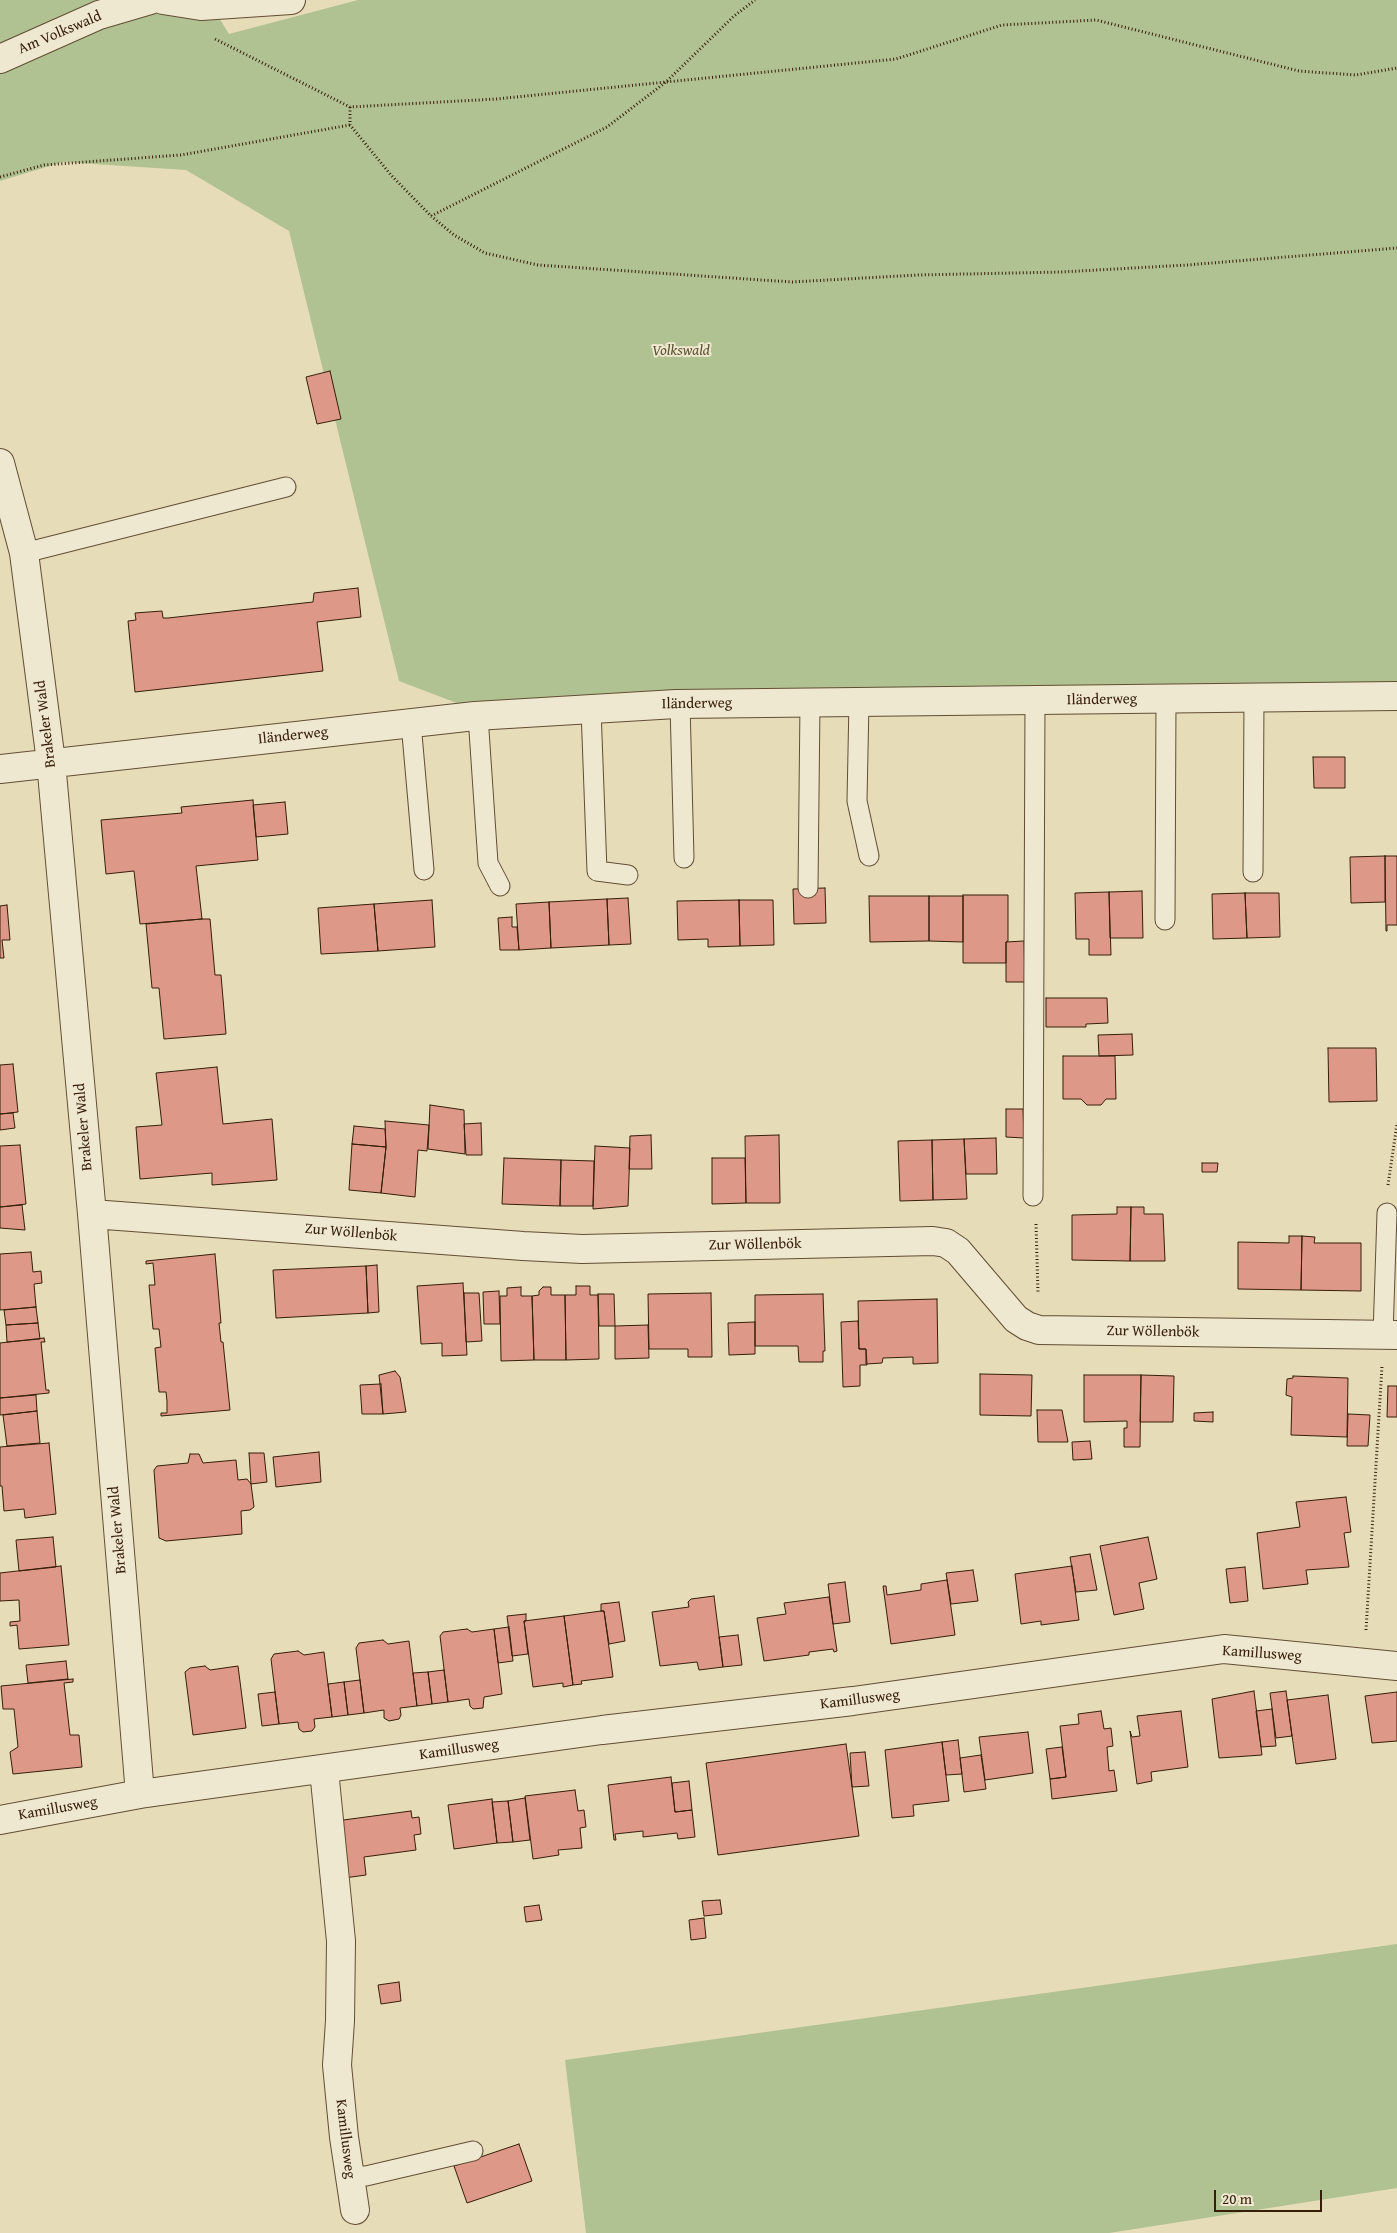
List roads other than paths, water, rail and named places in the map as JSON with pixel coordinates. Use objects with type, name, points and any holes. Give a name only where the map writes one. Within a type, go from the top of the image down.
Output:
[{"type":"street","name":"Am Volkswald","points":[[0,59],[99,15],[150,0]]},
{"type":"street","points":[[163,0],[201,6],[291,0]]},
{"type":"street","name":"Brakeler Wald","points":[[0,464],[24,552],[51,762],[92,1214],[140,1794]]},
{"type":"street","name":"Iländerweg","points":[[0,769],[478,716],[680,704],[1397,696]]},
{"type":"street","name":"Zur Wöllenbök","points":[[92,1214],[572,1248],[939,1242],[946,1243],[958,1251],[1016,1319],[1027,1326],[1039,1330],[1390,1335]]},
{"type":"street","name":"Kamillusweg","points":[[0,1820],[140,1794],[324,1770],[592,1731],[854,1701],[1224,1650],[1397,1666]]},
{"type":"street","name":"Kamillusweg","points":[[324,1770],[341,1941],[340,2021],[336,2065],[349,2176],[355,2210]]},
{"type":"lane","points":[[24,552],[286,487]]},
{"type":"lane","points":[[1253,872],[1254,698]]},
{"type":"lane","points":[[1164,920],[1166,699]]},
{"type":"lane","points":[[1033,1196],[1035,701]]},
{"type":"lane","points":[[808,888],[810,702]]},
{"type":"lane","points":[[859,702],[856,801],[869,856]]},
{"type":"lane","points":[[680,704],[684,858]]},
{"type":"lane","points":[[591,709],[597,871],[628,875]]},
{"type":"lane","points":[[478,716],[488,864],[500,886]]},
{"type":"lane","points":[[410,723],[424,870]]},
{"type":"lane","points":[[1387,1213],[1390,1335]]},
{"type":"lane","points":[[349,2176],[366,2176],[473,2151]]},
{"type":"park label","name":"Volkswald","points":[[681,351]]}]
